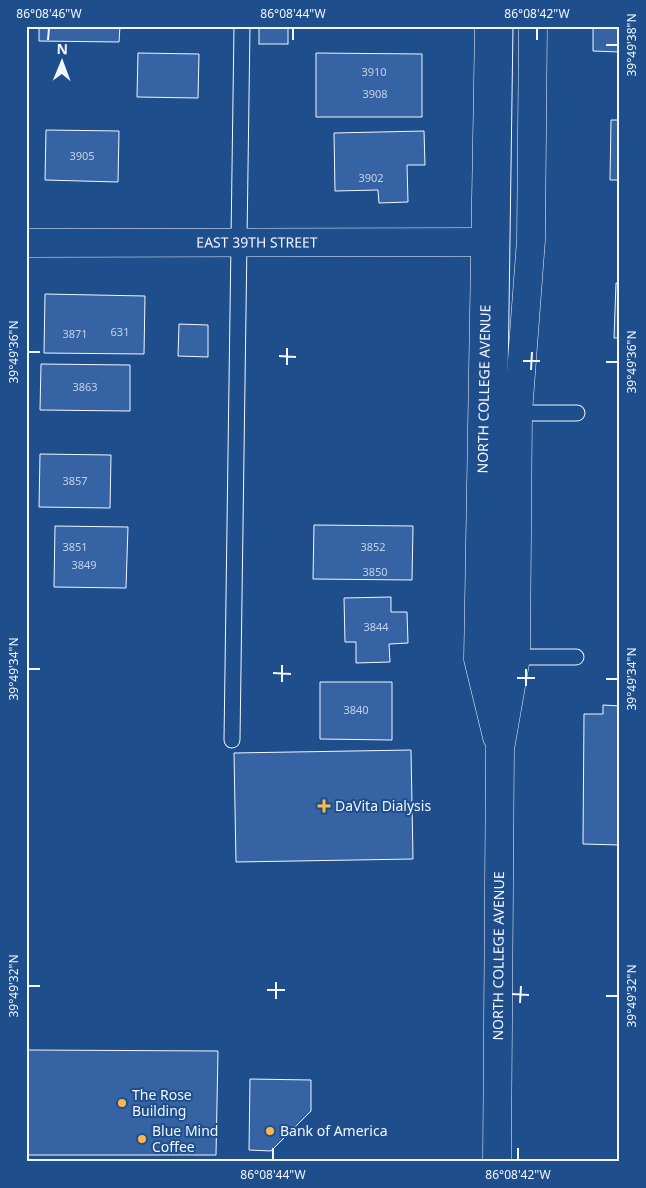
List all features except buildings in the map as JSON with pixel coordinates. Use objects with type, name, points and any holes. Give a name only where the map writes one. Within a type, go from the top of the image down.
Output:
[{"type":"main road","name":"NORTH COLLEGE AVENUE","points":[[490,26],[478,659],[500,749]]},
{"type":"main road","name":"NORTH COLLEGE AVENUE","points":[[497,1162],[500,749],[516,657],[518,414],[531,240],[533,26]]},
{"type":"main road","name":"EAST 39TH STREET","points":[[26,243],[487,242]]},
{"type":"lane","points":[[232,740],[239,357],[238,242],[242,26]]},
{"type":"lane","name":"NORTH COLLEGE AVENUE","points":[[500,749],[496,664],[505,26]]},
{"type":"lane","points":[[518,414],[577,413]]},
{"type":"lane","points":[[516,657],[576,657]]},
{"type":"place","name":"DaVita Dialysis","points":[[324,806]]},
{"type":"place","name":"The Rose Building","points":[[122,1103]]},
{"type":"place","name":"Bank of America","points":[[270,1131]]},
{"type":"place","name":"Blue Mind Coffee","points":[[142,1139]]}]
